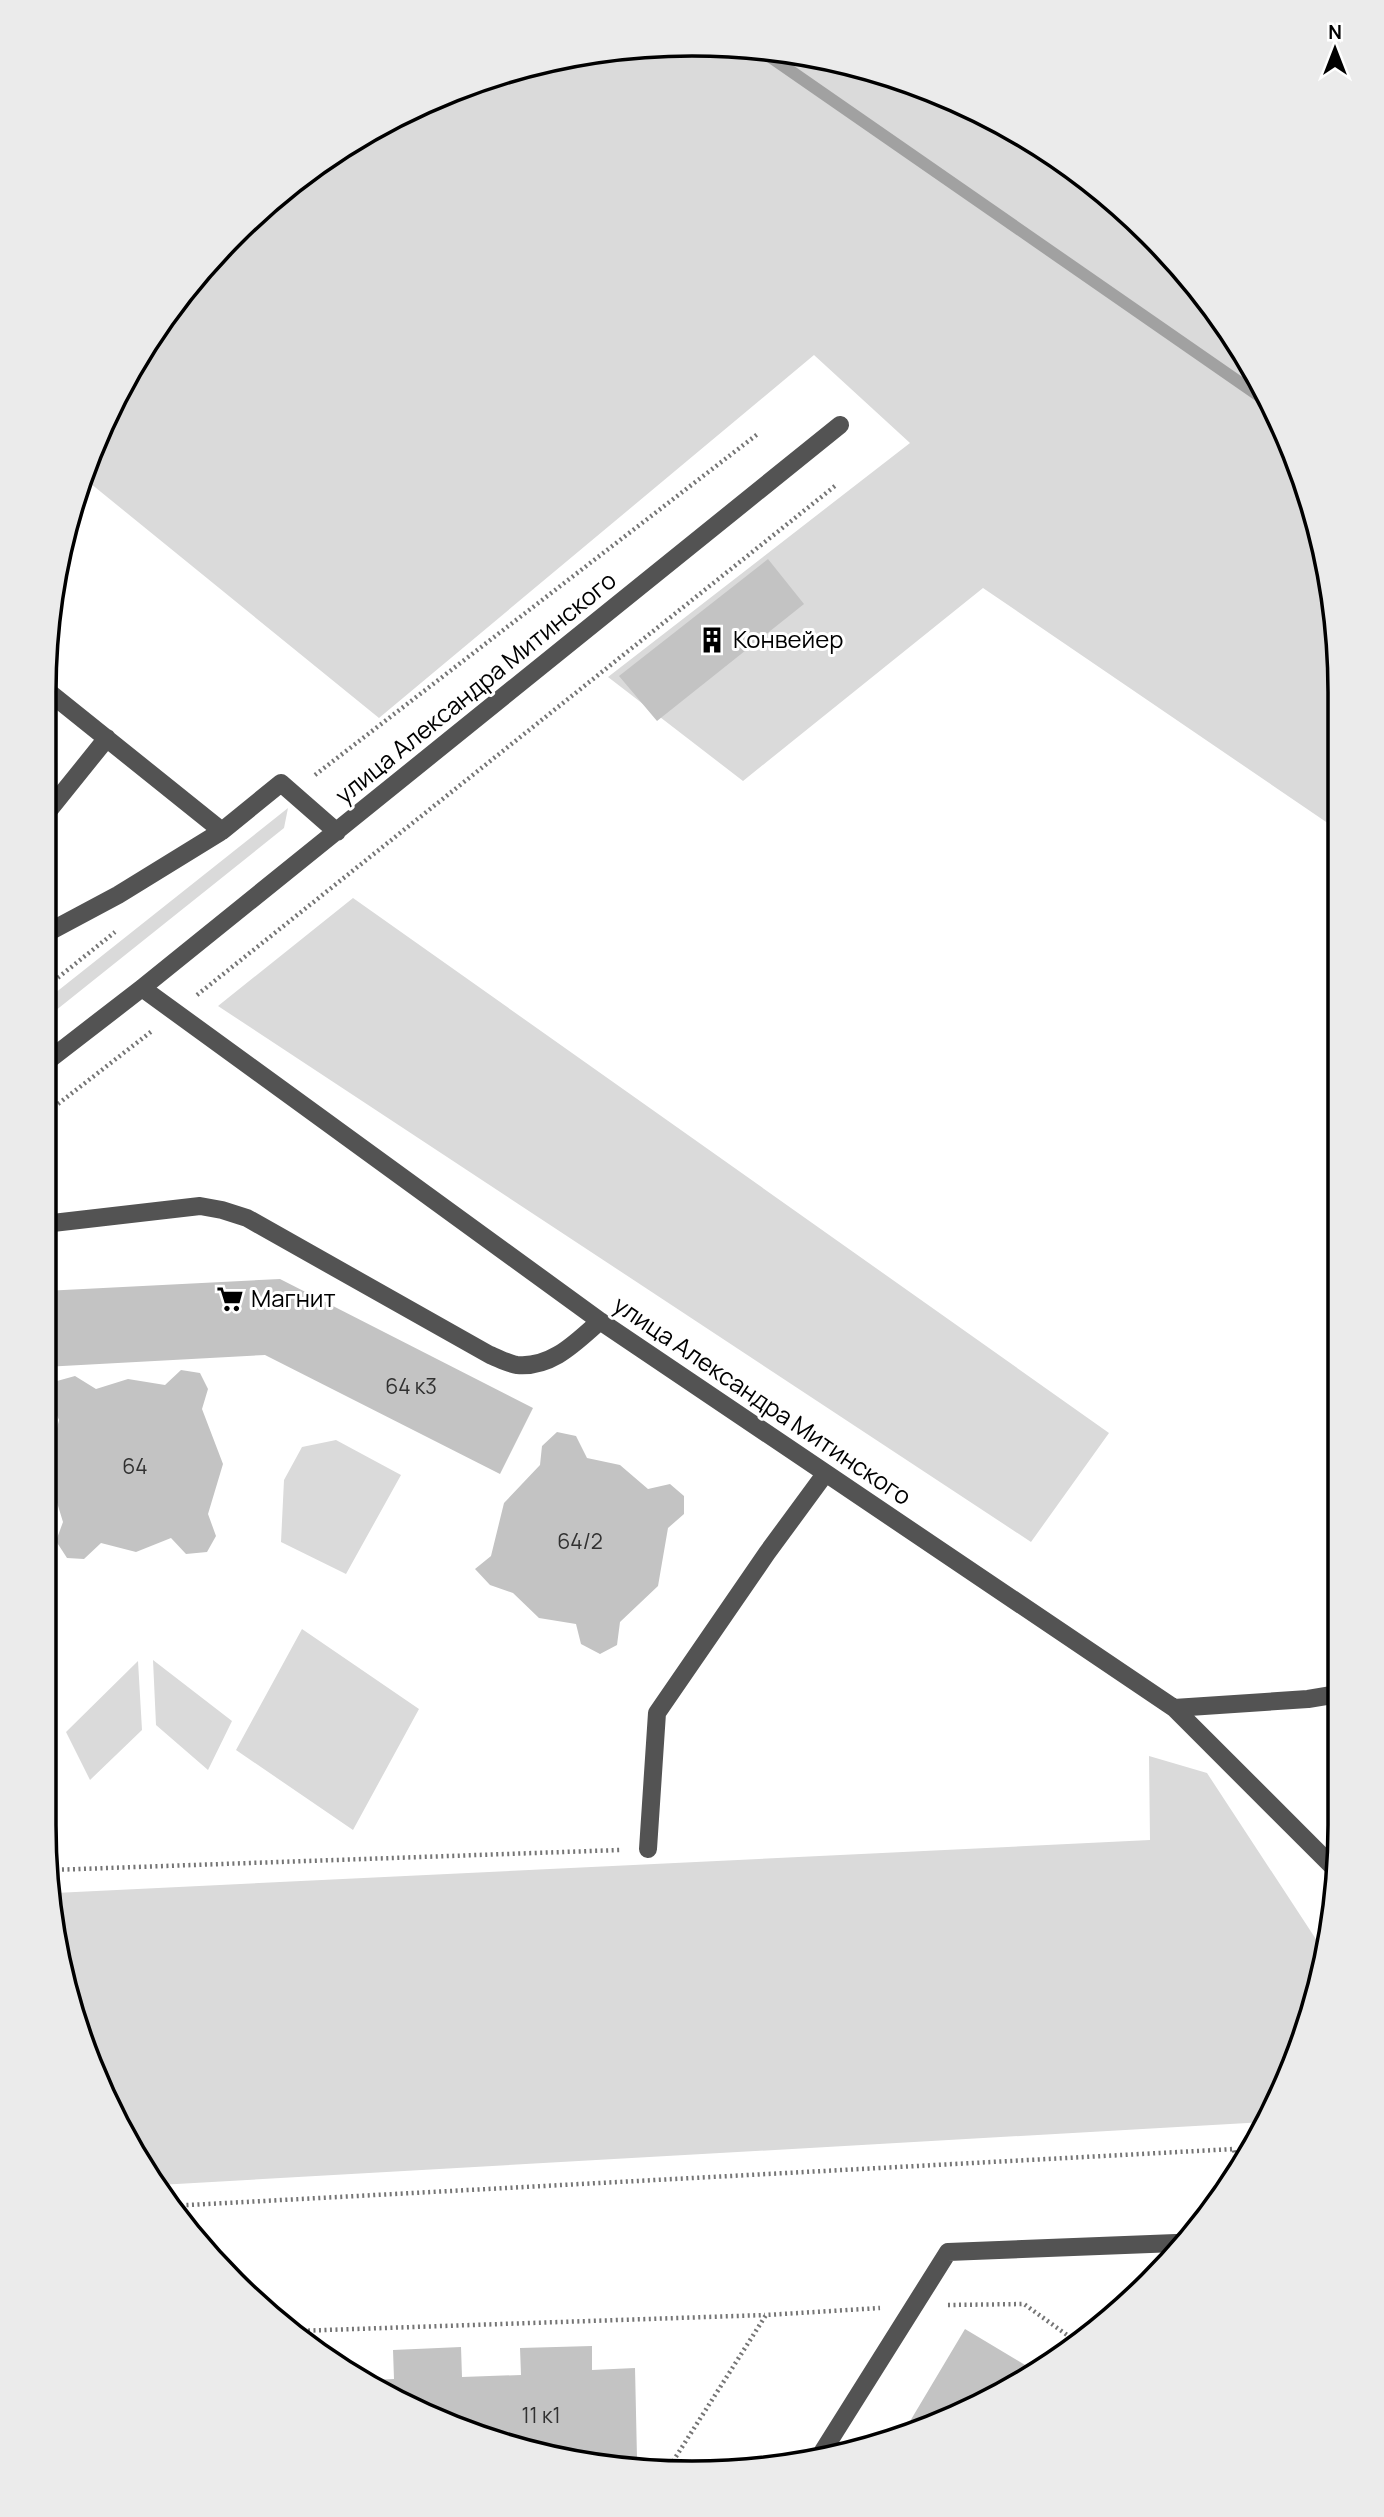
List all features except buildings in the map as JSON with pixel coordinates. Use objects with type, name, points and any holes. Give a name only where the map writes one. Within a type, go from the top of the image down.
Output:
[{"type":"street","name":"улица Александра Митинского","points":[[56,1054],[337,832],[840,425]]},
{"type":"street","points":[[56,698],[222,831]]},
{"type":"street","points":[[56,801],[107,738]]},
{"type":"street","points":[[56,928],[118,895],[222,831],[281,783],[337,832]]},
{"type":"street","name":"улица Александра Митинского","points":[[142,988],[600,1321],[1174,1708],[1327,1861]]},
{"type":"street","points":[[56,1223],[200,1206],[222,1210],[247,1218],[490,1355],[516,1365],[541,1362],[565,1353],[600,1321]]},
{"type":"street","points":[[648,1849],[657,1713],[825,1474]]},
{"type":"street","points":[[1174,1708],[1328,1696]]},
{"type":"street","points":[[825,2447],[948,2252],[1170,2244]]},
{"type":"path","points":[[292,792],[759,433]]},
{"type":"path","points":[[56,1105],[835,486]]},
{"type":"path","points":[[56,979],[120,928]]},
{"type":"path","points":[[57,1870],[648,1849]]},
{"type":"path","points":[[182,2205],[1234,2149],[1235,2156]]},
{"type":"path","points":[[306,2331],[1024,2304],[1069,2337]]},
{"type":"path","points":[[673,2461],[766,2315]]},
{"type":"shaded area","points":[[692,56],[775,61],[816,68],[896,90],[935,104],[1010,141],[1079,187],[1111,214],[1142,242],[1197,305],[1243,374],[1262,411],[1280,449],[1306,527],[1323,609],[1327,650],[1328,823],[983,588],[743,781],[608,677],[910,443],[814,355],[379,718],[91,484],[104,449],[141,374],[187,305],[242,242],[305,187],[374,141],[411,122],[488,90],[568,68],[609,61]]},
{"type":"shaded area","points":[[288,808],[284,828],[56,1010],[56,992]]},
{"type":"shaded area","points":[[353,898],[1109,1433],[1031,1542],[218,1006]]},
{"type":"shaded area","points":[[336,1440],[401,1475],[346,1574],[281,1542],[284,1480],[302,1447]]},
{"type":"shaded area","points":[[302,1629],[419,1709],[353,1830],[236,1750]]},
{"type":"shaded area","points":[[153,1660],[232,1721],[208,1770],[156,1725]]},
{"type":"shaded area","points":[[138,1661],[142,1730],[90,1780],[66,1732]]},
{"type":"shaded area","points":[[1149,1756],[1207,1773],[1317,1941],[1294,2029],[1280,2068],[1253,2123],[168,2185],[141,2143],[104,2068],[78,1990],[68,1949],[60,1893],[1150,1840]]},
{"type":"waterway","points":[[777,61],[1252,391]]},
{"type":"place","name":"Конвейер","points":[[712,640]]},
{"type":"place","name":"Магнит","points":[[230,1299]]}]
